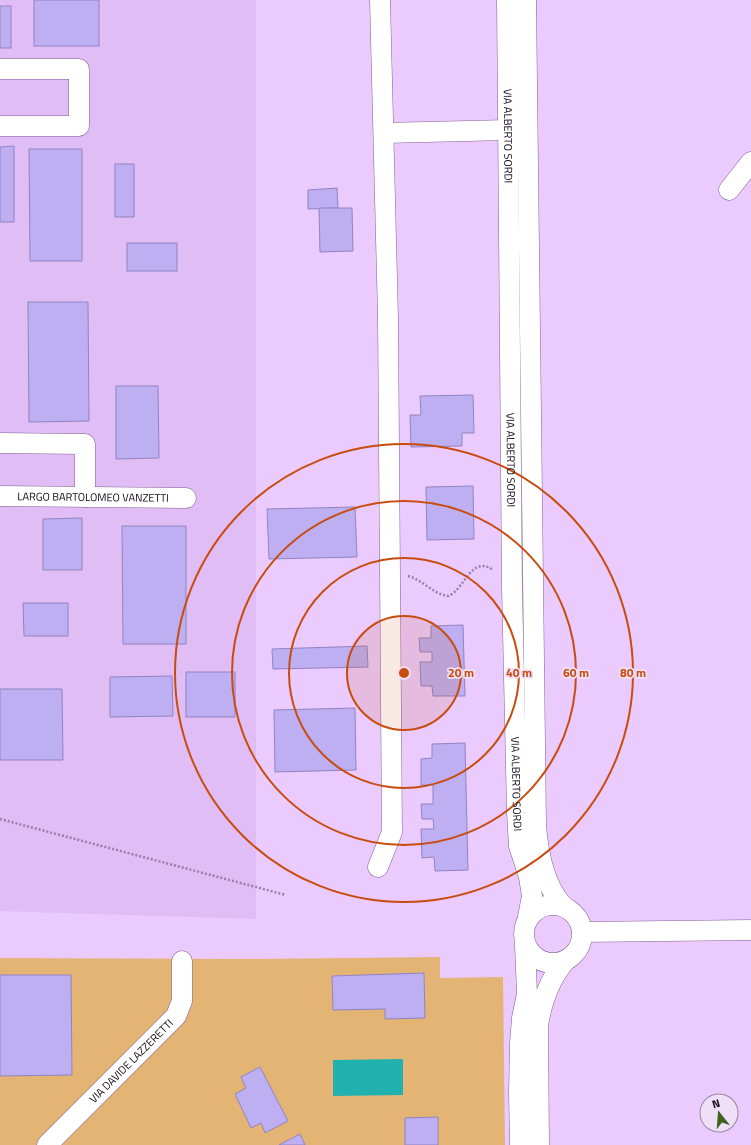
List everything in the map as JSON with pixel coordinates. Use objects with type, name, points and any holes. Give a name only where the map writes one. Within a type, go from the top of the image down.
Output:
[{"type":"street","points":[[378,867],[392,832],[388,310],[380,0]]},
{"type":"street","name":"VIA ALBERTO SORDI","points":[[507,0],[513,595],[517,812],[519,846],[532,896],[528,917],[524,926],[523,936],[525,945],[527,994],[522,1018],[520,1043],[520,1145]]},
{"type":"street","name":"VIA ALBERTO SORDI","points":[[526,0],[536,825],[539,851],[546,877],[553,894],[563,906],[570,910],[576,917],[582,932]]},
{"type":"street","points":[[0,69],[79,69],[79,126],[0,126]]},
{"type":"street","points":[[384,133],[508,130]]},
{"type":"street","points":[[729,190],[751,162]]},
{"type":"street","points":[[0,443],[85,444],[85,497]]},
{"type":"street","name":"LARGO BARTOLOMEO VANZETTI","points":[[0,496],[186,498]]},
{"type":"street","points":[[528,917],[535,910],[544,906],[563,906]]},
{"type":"street","points":[[539,1145],[538,1026],[541,1009],[553,977],[566,960],[578,949],[582,932],[751,930]]},
{"type":"street","points":[[525,945],[530,953],[538,960],[547,963],[557,963],[566,960]]},
{"type":"street","name":"VIA DAVIDE LAZZERETTI","points":[[47,1145],[176,1016],[182,1002],[182,961]]},
{"type":"path","points":[[390,577],[407,576],[438,593],[448,596],[455,591],[475,568],[488,566],[497,574]]},
{"type":"path","points":[[0,819],[286,896]]},
{"type":"shaded area","points":[[0,0],[256,0],[256,919],[0,911]]},
{"type":"shaded area","points":[[440,957],[440,978],[503,977],[505,1145],[0,1145],[0,958],[245,959]]},
{"type":"shaded area","points":[[403,1059],[403,1095],[333,1096],[333,1060]]},
{"type":"building","points":[[34,0],[99,0],[99,46],[34,46]]},
{"type":"building","points":[[0,6],[11,6],[11,48],[0,48]]},
{"type":"building","points":[[14,146],[14,222],[0,222],[0,147]]},
{"type":"building","points":[[29,149],[82,149],[82,261],[30,261]]},
{"type":"building","points":[[115,164],[134,164],[134,217],[115,217]]},
{"type":"building","points":[[337,188],[338,208],[308,209],[308,190]]},
{"type":"building","points":[[319,208],[352,208],[353,251],[320,252]]},
{"type":"building","points":[[127,243],[177,243],[177,271],[127,271]]},
{"type":"building","points":[[28,302],[88,302],[89,421],[29,422]]},
{"type":"building","points":[[116,386],[158,386],[159,458],[116,459]]},
{"type":"building","points":[[473,395],[474,433],[462,433],[462,446],[411,447],[410,415],[421,415],[420,396]]},
{"type":"building","points":[[473,486],[474,539],[427,540],[426,487]]},
{"type":"building","points":[[355,507],[357,557],[269,559],[267,509]]},
{"type":"building","points":[[82,518],[82,570],[43,570],[43,519]]},
{"type":"building","points":[[122,526],[186,526],[186,644],[123,644]]},
{"type":"building","points":[[23,603],[68,603],[68,636],[24,636]]},
{"type":"building","points":[[463,625],[465,696],[433,696],[432,686],[421,686],[420,662],[432,662],[432,652],[420,652],[419,638],[431,638],[431,626]]},
{"type":"building","points":[[367,646],[368,667],[273,669],[272,649]]},
{"type":"building","points":[[186,672],[235,672],[235,717],[186,717]]},
{"type":"building","points":[[172,676],[173,716],[110,717],[110,677]]},
{"type":"building","points":[[0,689],[62,689],[63,760],[0,760]]},
{"type":"building","points":[[355,708],[356,770],[275,772],[274,710]]},
{"type":"building","points":[[465,743],[468,870],[435,871],[434,857],[422,858],[421,829],[434,829],[433,819],[422,819],[421,804],[433,804],[433,785],[421,785],[421,759],[432,758],[432,744]]},
{"type":"building","points":[[424,973],[425,1018],[385,1019],[385,1009],[333,1010],[332,976]]},
{"type":"building","points":[[0,975],[71,975],[72,1075],[0,1076]]},
{"type":"building","points":[[260,1067],[288,1121],[265,1133],[261,1123],[251,1128],[235,1094],[246,1088],[241,1077]]},
{"type":"building","points":[[438,1117],[438,1145],[405,1145],[405,1118]]},
{"type":"building","points":[[300,1134],[305,1145],[279,1145]]}]
